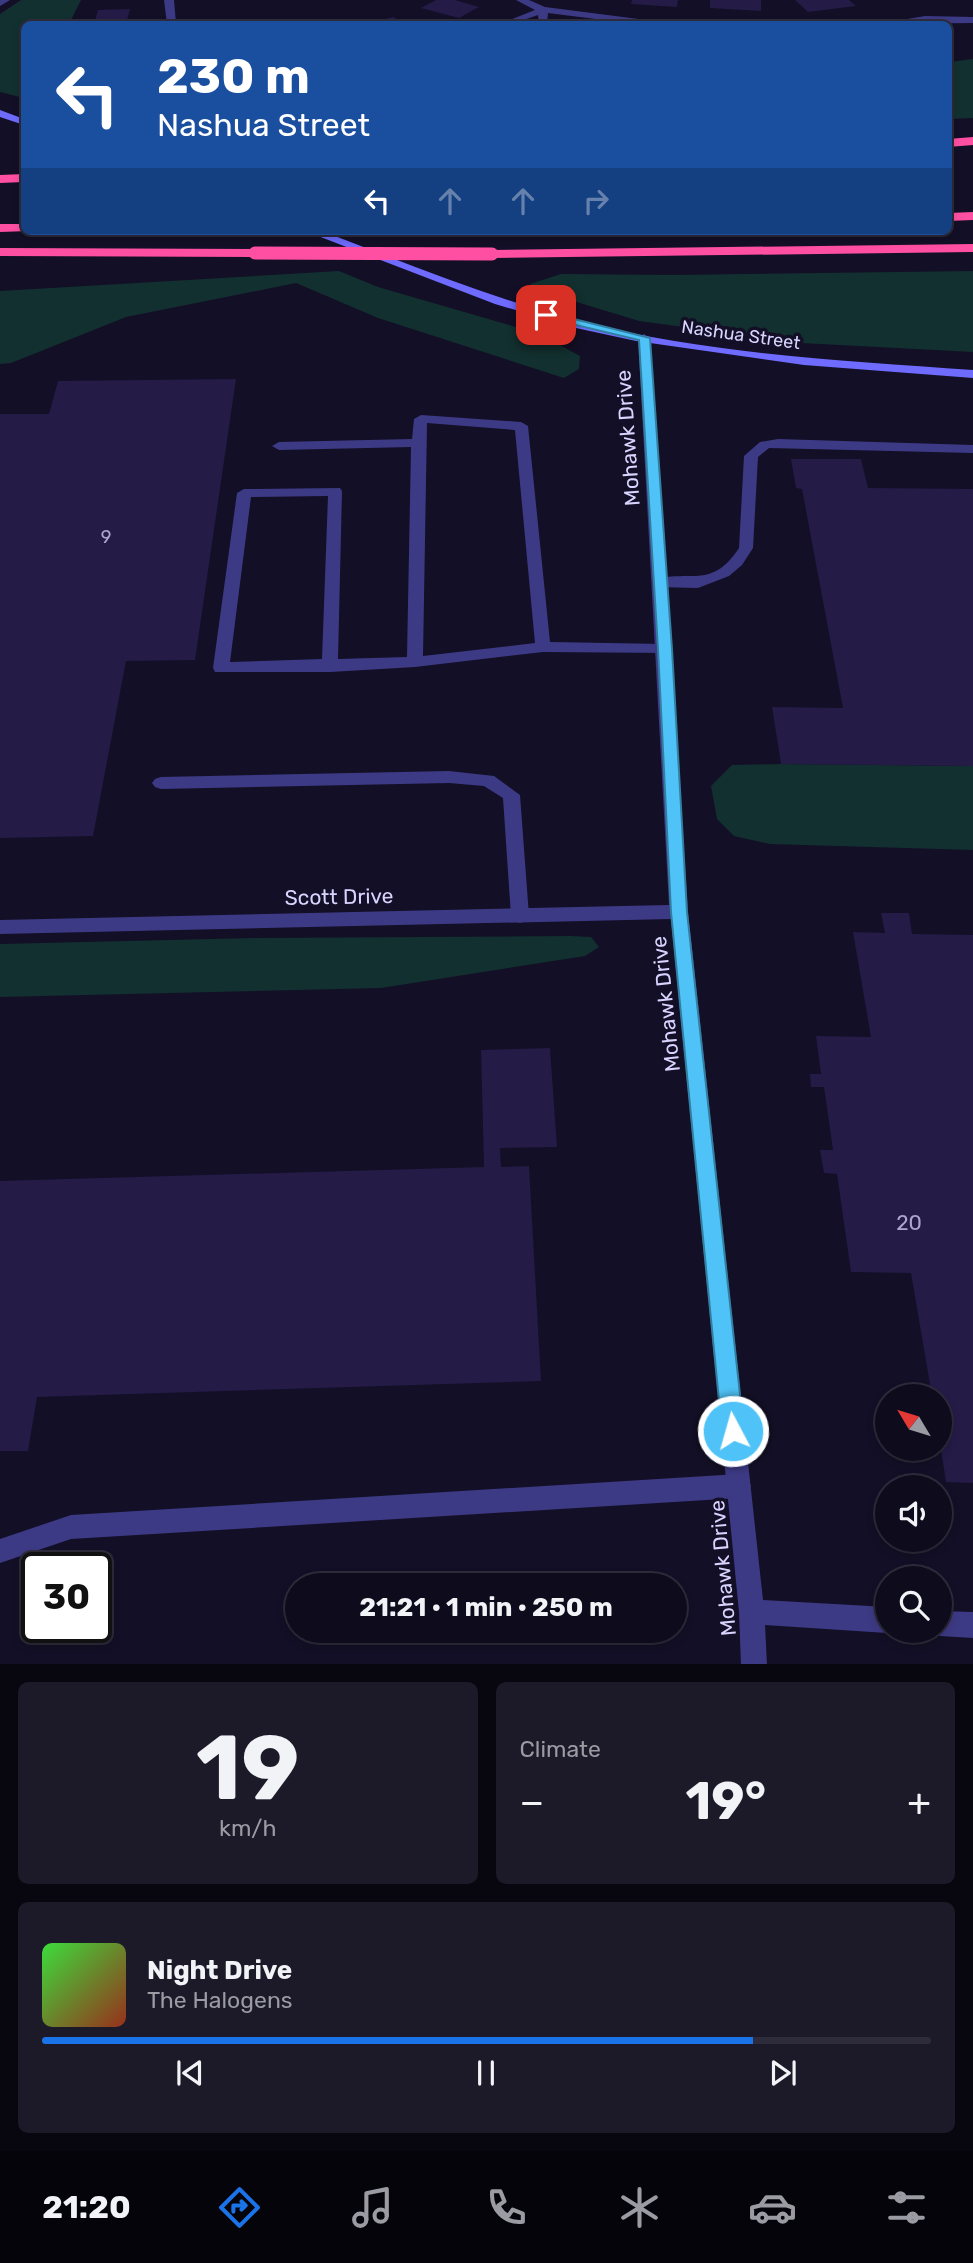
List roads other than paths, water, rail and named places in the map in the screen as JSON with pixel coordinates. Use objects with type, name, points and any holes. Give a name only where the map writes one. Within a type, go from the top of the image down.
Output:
[{"type":"highway","points":[[952,144],[973,143]]},
{"type":"highway","points":[[0,179],[21,178]]},
{"type":"highway","points":[[952,217],[973,216]]},
{"type":"highway","points":[[0,228],[21,228]]},
{"type":"highway","points":[[0,252],[492,254],[973,248]]},
{"type":"main road","points":[[0,113],[21,121]]},
{"type":"main road","name":"Nashua Street","points":[[322,235],[527,310],[644,338],[745,356],[829,365],[973,374]]},
{"type":"street","points":[[0,4],[5,0]]},
{"type":"street","points":[[169,0],[172,21]]},
{"type":"street","points":[[521,0],[543,10],[630,21]]},
{"type":"street","points":[[512,21],[543,10]]},
{"type":"street","points":[[543,10],[543,21]]},
{"type":"street","points":[[908,21],[973,20]]},
{"type":"street","name":"Mohawk Drive","points":[[644,338],[679,912],[752,1612],[754,1664]]},
{"type":"street","points":[[415,662],[418,443],[421,419],[521,426],[543,647]]},
{"type":"street","points":[[279,446],[418,443]]},
{"type":"street","points":[[661,583],[698,583],[724,573],[737,562],[746,548],[751,456],[765,445],[778,443],[973,449]]},
{"type":"street","points":[[330,666],[335,491],[244,493],[221,668],[330,666],[415,662],[543,647],[665,649]]},
{"type":"street","points":[[161,783],[449,777],[488,780],[511,794],[520,916]]},
{"type":"street","name":"Scott Drive","points":[[0,927],[679,912]]},
{"type":"street","points":[[0,1551],[71,1527],[739,1486]]},
{"type":"street","points":[[752,1612],[875,1619]]},
{"type":"street","points":[[952,1624],[973,1625]]}]
